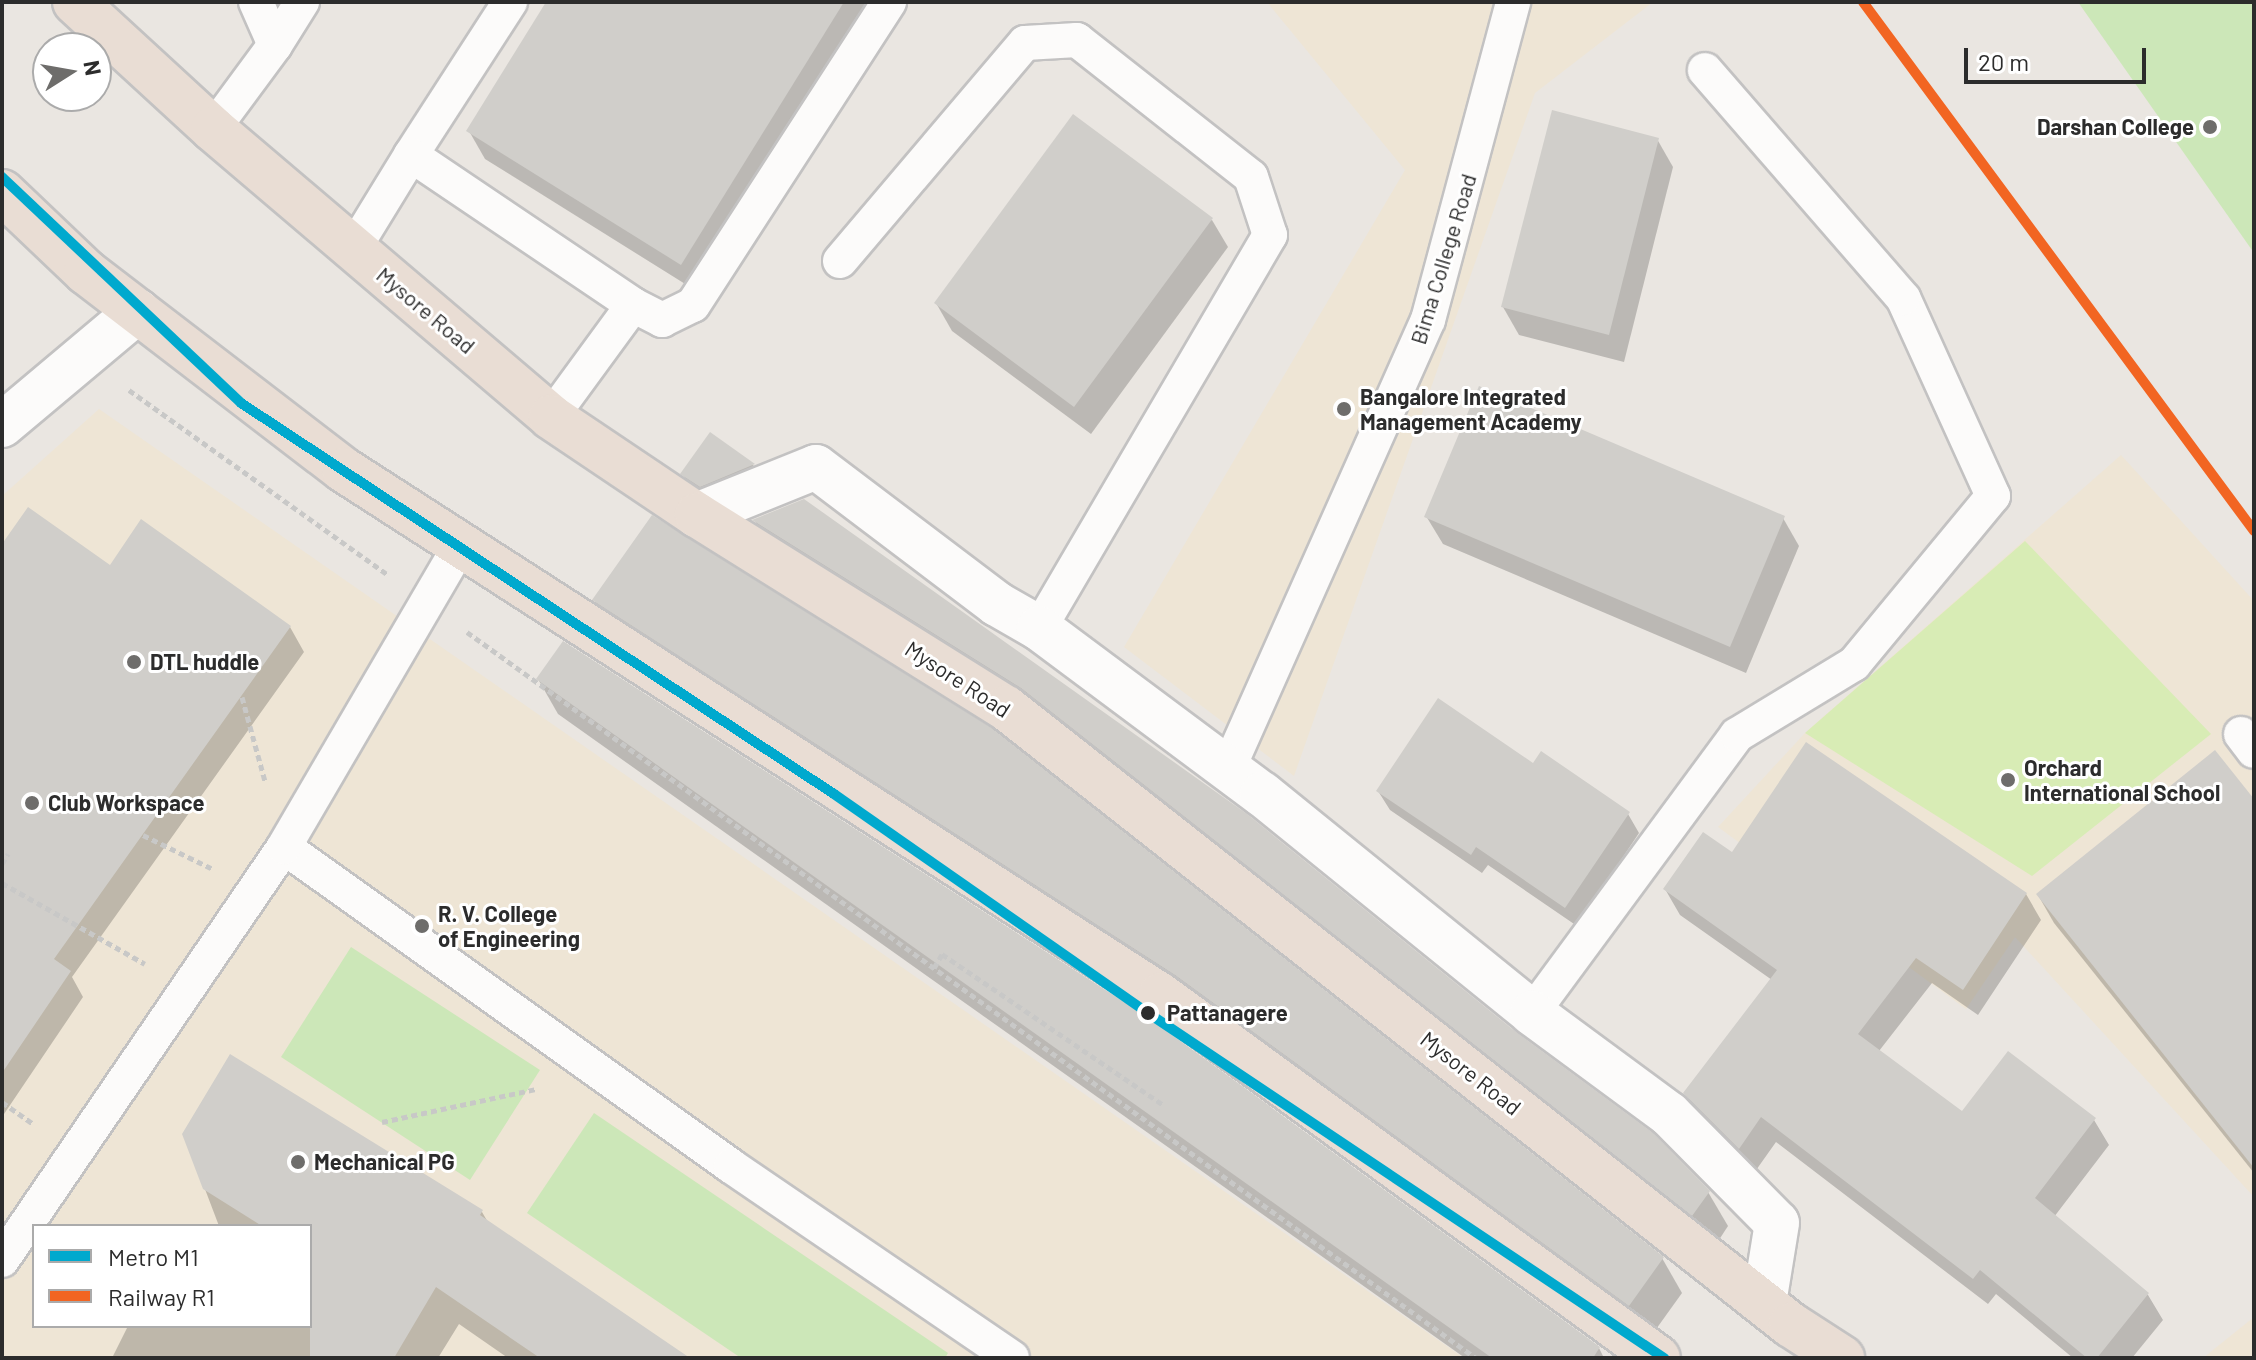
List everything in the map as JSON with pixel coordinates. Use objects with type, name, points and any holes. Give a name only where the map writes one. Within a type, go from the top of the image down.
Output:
[{"type":"highway","name":"Mysore Road","points":[[75,2],[213,129],[551,417],[697,515],[1006,708],[1764,1303],[1842,1358]]},
{"type":"highway","points":[[2,192],[86,272],[344,470],[1160,995],[1658,1358]]},
{"type":"street","points":[[2,425],[138,311]]},
{"type":"street","points":[[697,515],[816,467],[997,604],[1039,628],[1228,769],[1532,1013],[1669,1114],[1777,1223],[1764,1303]]},
{"type":"lane","points":[[256,2],[275,45]]},
{"type":"lane","points":[[213,129],[275,45],[302,2]]},
{"type":"lane","points":[[354,248],[510,2]]},
{"type":"lane","points":[[411,155],[633,305],[662,320],[693,305],[889,2]]},
{"type":"lane","name":"Bima College Road","points":[[1228,769],[1428,320],[1513,2]]},
{"type":"lane","points":[[840,261],[1025,43],[1077,40],[1251,177],[1270,235],[1039,628]]},
{"type":"lane","points":[[1532,1013],[1737,735],[1854,664],[1993,496],[1903,298],[1705,70]]},
{"type":"lane","points":[[551,417],[633,305]]},
{"type":"lane","points":[[2,1260],[284,847],[460,546]]},
{"type":"lane","points":[[284,847],[604,1075],[1012,1358]]},
{"type":"path","points":[[83,357],[1476,1358]]},
{"type":"path","points":[[242,697],[284,847]]},
{"type":"path","points":[[143,835],[255,890]]},
{"type":"path","points":[[2,864],[8,854]]},
{"type":"path","points":[[2,883],[187,989]]},
{"type":"path","points":[[934,968],[942,954],[1163,1105]]},
{"type":"path","points":[[382,1122],[604,1075]]},
{"type":"path","points":[[2,1102],[39,1127]]},
{"type":"shaded area","name":"Bangalore Integrated Management Academy","points":[[1267,2],[1653,2],[1535,93],[1294,776],[1124,647],[1405,170]]},
{"type":"shaded area","name":"R. V. College of Engineering","points":[[99,409],[1464,1358],[2,1358],[2,496]]},
{"type":"shaded area","name":"Orchard International School","points":[[2121,455],[2254,601],[2254,1197],[2015,937],[1966,1009],[1718,827],[1805,733]]},
{"type":"shaded area","points":[[2254,1317],[2254,1358],[2203,1358]]},
{"type":"green space","name":"Darshan College","points":[[2078,2],[2254,2],[2254,253]]},
{"type":"green space","points":[[2025,541],[2211,734],[2032,876],[1805,733]]},
{"type":"green space","points":[[351,947],[540,1070],[470,1180],[281,1057]]},
{"type":"green space","points":[[594,1113],[948,1353],[945,1358],[741,1358],[527,1213]]},
{"type":"building","points":[[546,2],[844,2],[681,265],[466,131]]},
{"type":"building","points":[[1552,110],[1659,138],[1609,335],[1501,307]]},
{"type":"building","points":[[1073,114],[1213,218],[1074,407],[934,303]]},
{"type":"building","points":[[1479,386],[1785,516],[1730,647],[1424,517]]},
{"type":"building","points":[[710,432],[755,464],[700,487],[680,474]]},
{"type":"building","points":[[804,499],[1247,814],[1516,1032],[1653,1133],[1710,1191],[1692,1216],[1021,688],[752,520]]},
{"type":"building","name":"DTL huddle","points":[[28,507],[110,565],[141,519],[291,626],[54,959],[71,971],[2,1073],[2,544]]},
{"type":"building","points":[[652,515],[992,728],[1664,1257],[1629,1306],[1175,975],[592,600]]},
{"type":"building","points":[[563,641],[1146,1016],[1600,1347],[1593,1358],[1492,1358],[536,679]]},
{"type":"building","points":[[1438,698],[1533,763],[1541,751],[1630,812],[1565,908],[1476,847],[1471,855],[1376,791]]},
{"type":"building","points":[[1806,742],[2027,893],[1963,990],[1916,958],[1858,1034],[1962,1111],[2008,1051],[2096,1118],[2035,1198],[2149,1293],[2097,1358],[2087,1358],[1980,1270],[1973,1279],[1761,1117],[1739,1149],[1683,1093],[1777,970],[1663,889],[1703,832],[1732,852]]},
{"type":"building","points":[[2215,750],[2254,799],[2254,1168],[2036,894]]},
{"type":"building","name":"Mechanical PG","points":[[230,1054],[483,1210],[480,1215],[690,1358],[540,1358],[436,1287],[394,1358],[310,1358],[312,1224],[259,1224],[203,1189],[182,1134]]},
{"type":"metro line","name":"M1","points":[[2,177],[241,403],[834,794],[1148,1013],[1664,1358]]},
{"type":"rail line","name":"R1","points":[[1863,2],[2254,531]]},
{"type":"place","name":"Darshan College","points":[[2210,127]]},
{"type":"place","name":"Bangalore Integrated Management Academy","points":[[1344,409]]},
{"type":"place","name":"DTL huddle","points":[[134,662]]},
{"type":"place","name":"Orchard International School","points":[[2008,780]]},
{"type":"place","name":"Club Workspace","points":[[32,803]]},
{"type":"place","name":"R. V. College of Engineering","points":[[422,926]]},
{"type":"place","name":"Pattanagere","points":[[1148,1013]]},
{"type":"place","name":"Mechanical PG","points":[[298,1162]]}]
